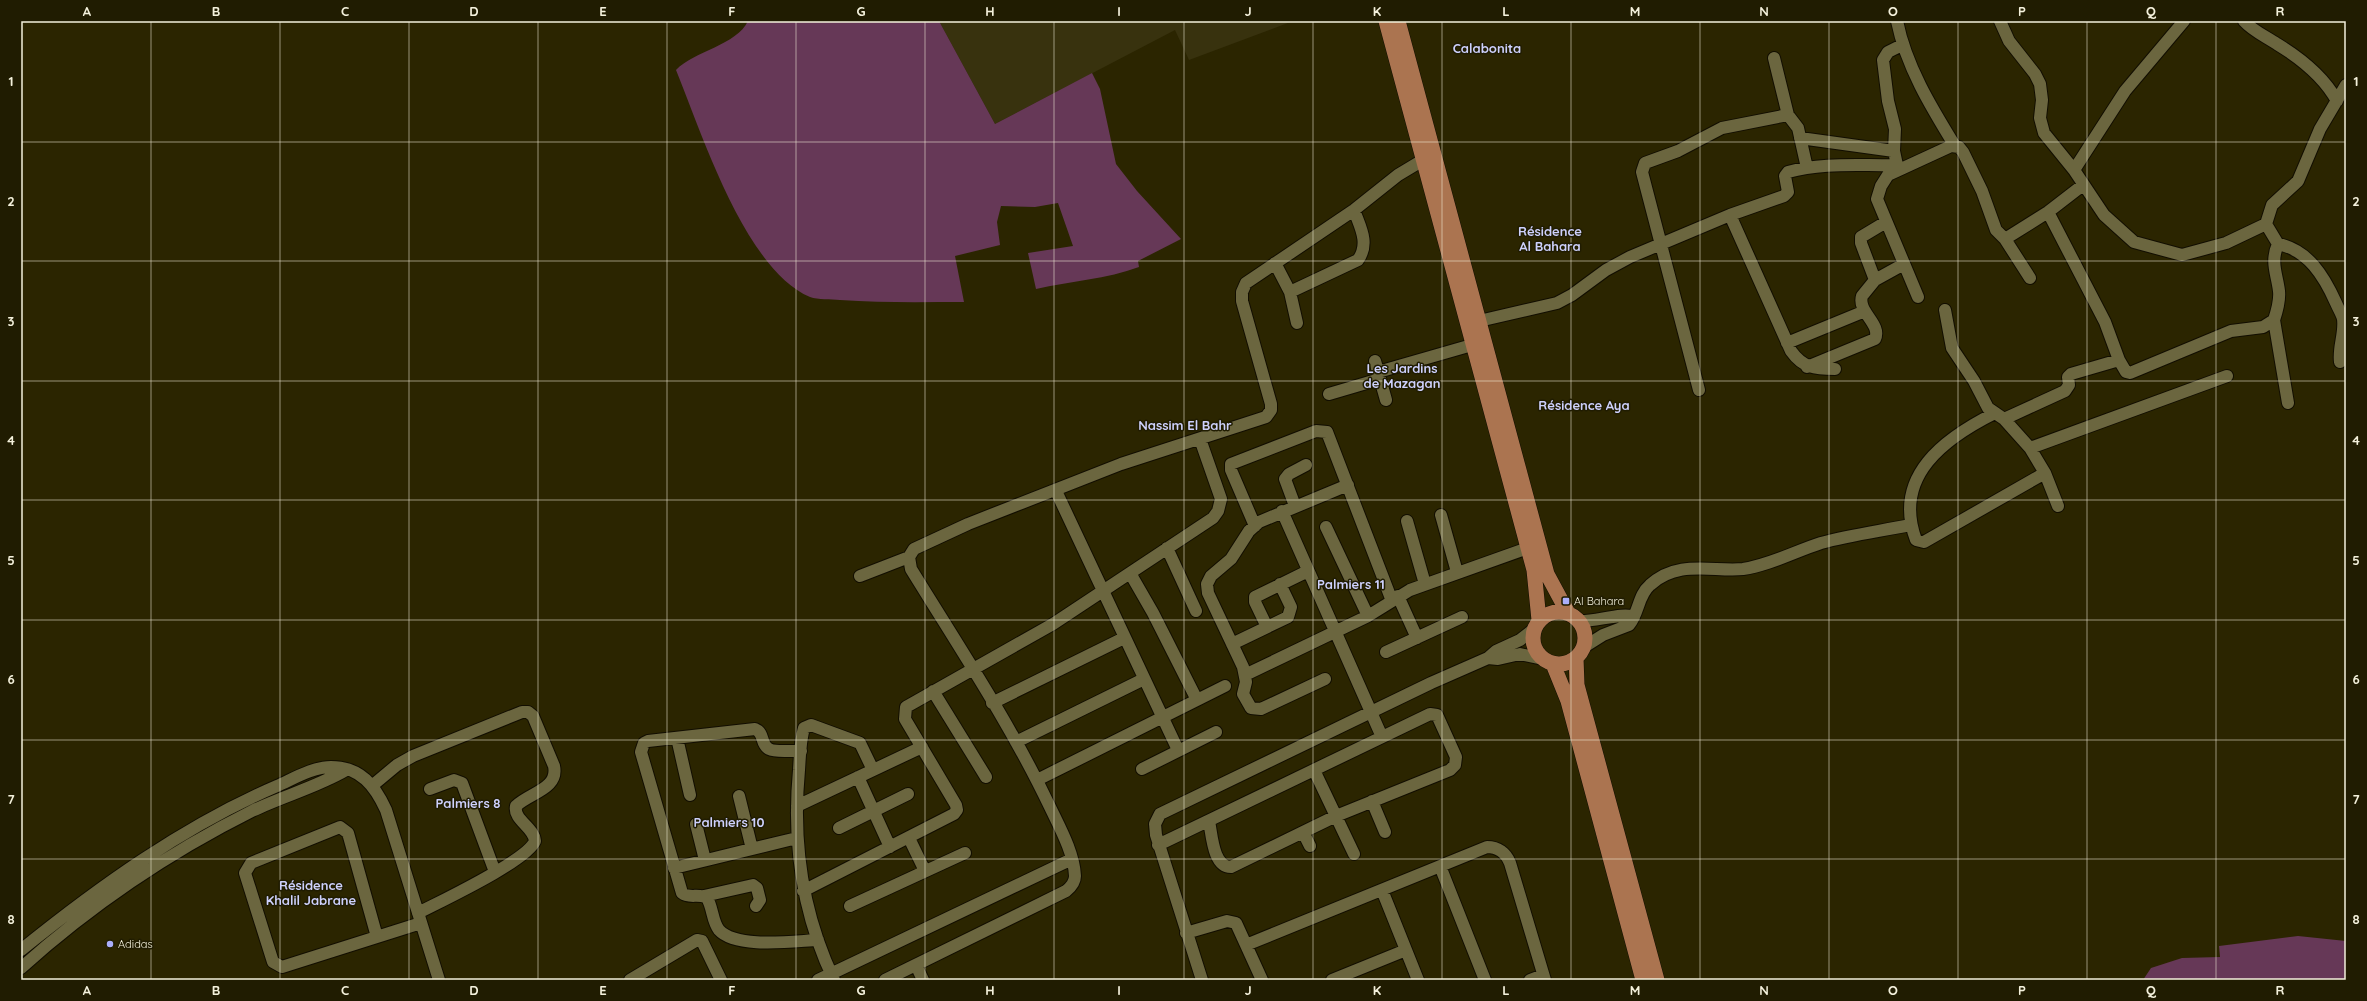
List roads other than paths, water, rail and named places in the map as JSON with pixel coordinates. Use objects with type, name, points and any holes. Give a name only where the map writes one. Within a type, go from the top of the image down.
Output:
[{"type":"main road","points":[[1386,21],[1537,586],[1537,624],[1533,646],[1548,662],[1568,701],[1643,980]]},
{"type":"main road","points":[[1398,21],[1547,574],[1585,634],[1580,653],[1577,685],[1657,980]]},
{"type":"main road","points":[[1537,624],[1550,613],[1573,617]]},
{"type":"main road","points":[[1548,662],[1568,663],[1580,653]]},
{"type":"street","points":[[1897,21],[1902,45],[1909,58],[1926,100],[1955,146],[1963,152],[1982,191],[1996,230],[2005,239],[2030,278]]},
{"type":"street","points":[[2000,21],[2009,41],[2035,74],[2040,84],[2042,100],[2040,118],[2044,133],[2074,170],[2083,186],[2104,215],[2134,242],[2182,255],[2226,243],[2266,224],[2272,205],[2298,181],[2320,129],[2346,85]]},
{"type":"street","points":[[2074,170],[2125,91],[2184,21]]},
{"type":"street","points":[[2244,21],[2251,28],[2287,50],[2314,72],[2331,89],[2337,101]]},
{"type":"street","points":[[1897,167],[1894,151],[1895,129],[1888,101],[1883,60],[1888,52],[1902,45]]},
{"type":"street","points":[[1774,58],[1788,115],[1798,128],[1807,168]]},
{"type":"street","points":[[1699,390],[1642,172],[1644,164],[1678,151],[1722,128],[1788,115]]},
{"type":"street","points":[[1800,138],[1894,151]]},
{"type":"street","points":[[1918,297],[1877,199],[1884,180],[1897,167],[1951,146],[1955,146]]},
{"type":"street","points":[[860,576],[909,557],[918,547],[968,524],[1121,464],[1262,419],[1271,410],[1271,400],[1242,297],[1244,287],[1250,279],[1354,210],[1398,175],[1424,160]]},
{"type":"street","points":[[1479,321],[1557,303],[1572,295],[1612,266],[1730,215],[1784,196],[1788,190],[1787,173],[1807,168],[1897,167]]},
{"type":"street","points":[[2005,239],[2048,212],[2083,186]]},
{"type":"street","points":[[1290,292],[1358,260],[1364,248],[1364,237],[1354,210]]},
{"type":"street","points":[[2048,212],[2105,322],[2119,360],[2126,372],[2132,372],[2231,331],[2263,327],[2274,320]]},
{"type":"street","points":[[1730,215],[1795,357],[1807,367],[1835,369]]},
{"type":"street","points":[[1875,280],[1861,243],[1861,238],[1862,235],[1886,222]]},
{"type":"street","points":[[2266,224],[2278,244],[2295,249],[2307,258],[2326,282],[2342,318],[2339,350],[2340,362]]},
{"type":"street","points":[[2278,244],[2274,260],[2279,291],[2274,320],[2288,403]]},
{"type":"street","points":[[1275,263],[1290,292],[1297,323]]},
{"type":"street","points":[[1807,367],[1873,341],[1876,337],[1876,331],[1865,311],[1861,299],[1875,280],[1904,264]]},
{"type":"street","points":[[1945,310],[1952,348],[1974,381],[1988,408],[1999,416],[2030,448],[2045,473],[2058,506]]},
{"type":"street","points":[[1788,343],[1865,311]]},
{"type":"street","points":[[1329,394],[1378,371],[1472,345]]},
{"type":"street","points":[[2045,473],[1924,542],[1916,540],[1910,525],[1912,498],[1925,463],[1952,438],[1999,416],[2065,391],[2069,384],[2067,378],[2069,375],[2119,360]]},
{"type":"street","points":[[1378,371],[1386,400]]},
{"type":"street","points":[[2030,448],[2227,376]]},
{"type":"street","points":[[1254,526],[1231,470],[1231,464],[1235,461],[1316,431],[1324,431],[1329,435],[1395,598],[1417,638]]},
{"type":"street","points":[[803,891],[952,816],[957,810],[905,719],[904,710],[908,704],[1048,627],[1213,518],[1220,507],[1221,499],[1200,439]]},
{"type":"street","points":[[1295,506],[1285,479],[1289,474],[1306,465]]},
{"type":"street","points":[[1325,679],[1258,709],[1251,708],[1243,694],[1246,675],[1208,593],[1207,584],[1211,576],[1231,560],[1254,526],[1265,518],[1348,485]]},
{"type":"street","points":[[1056,490],[1102,592],[1178,750]]},
{"type":"street","points":[[1282,511],[1382,737]]},
{"type":"street","points":[[1441,515],[1456,572]]},
{"type":"street","points":[[1407,522],[1425,584]]},
{"type":"street","points":[[1580,653],[1602,635],[1629,624],[1634,617],[1639,601],[1650,584],[1670,574],[1702,567],[1744,569],[1841,538],[1910,525]]},
{"type":"street","points":[[1326,527],[1368,616]]},
{"type":"street","points":[[1167,548],[1196,611]]},
{"type":"street","points":[[1246,675],[1368,616],[1395,598],[1425,584],[1528,548]]},
{"type":"street","points":[[885,980],[1066,891],[1075,880],[1072,859],[1037,780],[1016,742],[911,569],[909,557]]},
{"type":"street","points":[[1267,627],[1255,600],[1259,594],[1308,571]]},
{"type":"street","points":[[1130,573],[1153,613],[1197,700]]},
{"type":"street","points":[[1232,644],[1290,614],[1291,607],[1280,584]]},
{"type":"street","points":[[1573,617],[1598,621],[1627,614],[1634,617]]},
{"type":"street","points":[[1386,652],[1462,617]]},
{"type":"street","points":[[1202,980],[1158,845],[1155,824],[1165,810],[1370,712],[1488,658],[1496,651],[1520,640],[1537,624]]},
{"type":"street","points":[[992,703],[1124,638]]},
{"type":"street","points":[[1488,658],[1498,659],[1520,654],[1548,662]]},
{"type":"street","points":[[1016,742],[1144,679]]},
{"type":"street","points":[[1037,780],[1225,686]]},
{"type":"street","points":[[933,691],[986,777]]},
{"type":"street","points":[[373,785],[397,766],[413,756],[515,714],[528,712],[533,716],[554,766],[555,774],[552,782],[516,806],[516,814],[534,834],[534,845],[518,858],[420,918],[377,937],[282,967],[277,966],[273,962],[245,873],[247,868],[251,863],[340,827],[348,833],[377,937]]},
{"type":"street","points":[[1158,845],[1430,714],[1435,713],[1456,759],[1450,770],[1336,816],[1234,866],[1227,867],[1218,861],[1209,821]]},
{"type":"street","points":[[833,977],[818,940],[803,891],[797,838],[797,806],[804,728],[811,724],[860,743],[873,770]]},
{"type":"street","points":[[756,906],[760,900],[757,888],[753,885],[704,896],[686,896],[682,893],[641,752],[642,746],[648,741],[755,729],[761,734],[764,745],[769,749],[801,751]]},
{"type":"street","points":[[1142,769],[1216,732]]},
{"type":"street","points":[[677,738],[690,795]]},
{"type":"street","points":[[797,806],[922,747]]},
{"type":"street","points":[[21,950],[57,921],[193,828],[239,803],[290,780],[330,767],[364,776],[373,785],[386,810],[439,980]]},
{"type":"street","points":[[21,968],[112,897],[196,841],[253,811],[333,778],[346,770]]},
{"type":"street","points":[[1314,770],[1354,854]]},
{"type":"street","points":[[858,777],[890,847]]},
{"type":"street","points":[[430,789],[454,780],[462,783],[495,872]]},
{"type":"street","points":[[839,828],[908,794]]},
{"type":"street","points":[[739,796],[752,849]]},
{"type":"street","points":[[1372,801],[1385,832]]},
{"type":"street","points":[[696,824],[705,860]]},
{"type":"street","points":[[1303,832],[1310,846]]},
{"type":"street","points":[[674,868],[797,838]]},
{"type":"street","points":[[909,838],[925,871]]},
{"type":"street","points":[[1246,945],[1487,847],[1497,848],[1505,854],[1510,863],[1544,978],[1530,980]]},
{"type":"street","points":[[850,906],[966,853]]},
{"type":"street","points":[[818,980],[833,977],[1072,859]]},
{"type":"street","points":[[1440,866],[1485,980]]},
{"type":"street","points":[[1382,890],[1418,980]]},
{"type":"street","points":[[704,896],[708,900],[717,926],[729,938],[755,942],[818,940]]},
{"type":"street","points":[[1186,933],[1230,921],[1238,926],[1262,980]]},
{"type":"street","points":[[630,980],[697,940],[702,941],[717,979]]},
{"type":"street","points":[[1332,980],[1406,950]]},
{"type":"street","points":[[916,965],[923,980]]},
{"type":"place","name":"Al Bahara","points":[[1566,601]]},
{"type":"place","name":"Adidas","points":[[110,944]]},
{"type":"district","name":"Calabonita","points":[[1487,48]]},
{"type":"district","name":"Résidence Al Bahara","points":[[1550,238]]},
{"type":"district","name":"Les Jardins de Mazagan","points":[[1402,376]]},
{"type":"district","name":"Résidence Aya","points":[[1584,405]]},
{"type":"district","name":"Nassim El Bahr","points":[[1185,425]]},
{"type":"district","name":"Palmiers 11","points":[[1351,584]]},
{"type":"district","name":"Palmiers 8","points":[[468,803]]},
{"type":"district","name":"Palmiers 10","points":[[729,822]]},
{"type":"district","name":"Résidence Khalil Jabrane","points":[[311,892]]}]
